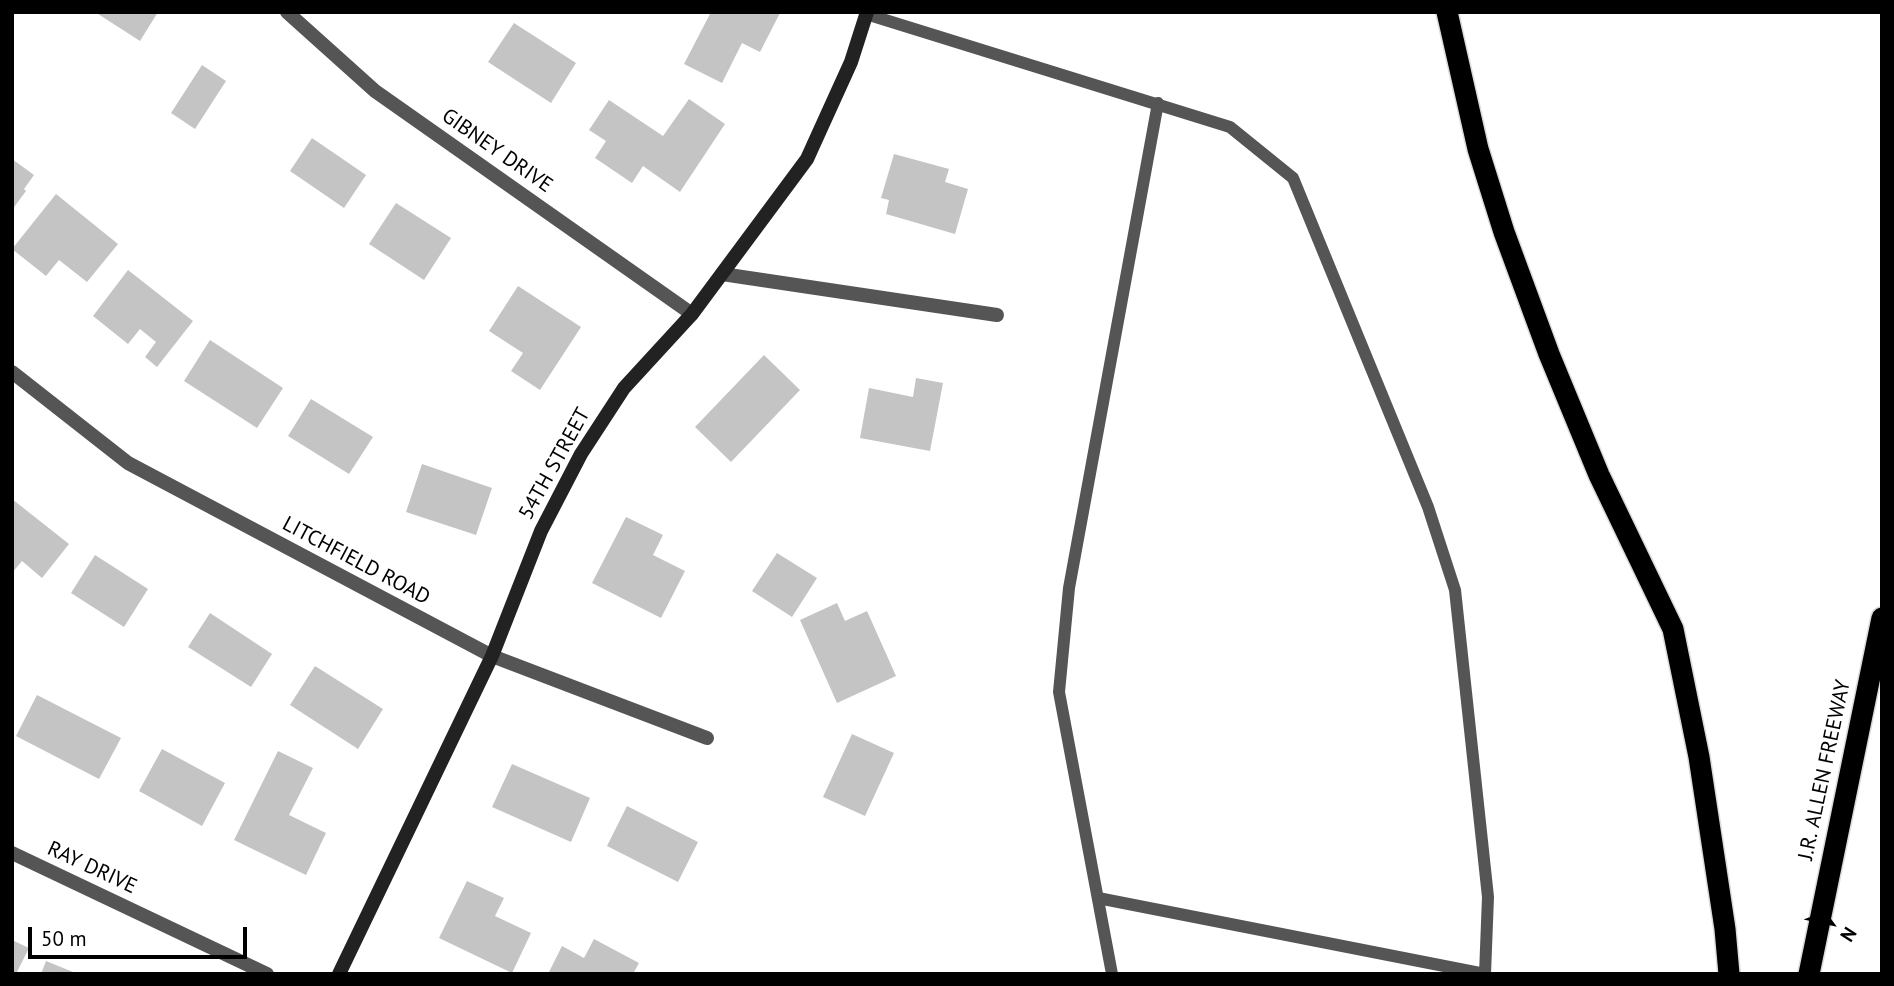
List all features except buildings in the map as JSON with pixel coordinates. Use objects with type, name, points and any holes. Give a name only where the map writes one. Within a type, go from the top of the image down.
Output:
[{"type":"highway","points":[[1447,12],[1475,136],[1504,232],[1549,354],[1599,475],[1673,629],[1699,757],[1725,929],[1729,974]]},
{"type":"highway","name":"J.R. ALLEN FREEWAY","points":[[1808,974],[1882,618]]},
{"type":"main road","name":"54TH STREET","points":[[340,974],[492,656],[541,531],[581,454],[624,388],[692,314],[807,159],[850,62],[866,13]]},
{"type":"street","name":"GIBNEY DRIVE","points":[[287,12],[375,91],[692,314]]},
{"type":"street","points":[[722,274],[997,315]]},
{"type":"street","name":"LITCHFIELD ROAD","points":[[12,372],[128,463],[492,656],[707,738]]},
{"type":"street","name":"RAY DRIVE","points":[[12,853],[267,974]]},
{"type":"lane","points":[[866,13],[1230,127],[1293,178],[1428,507],[1455,590],[1488,897],[1485,974],[1098,898]]},
{"type":"lane","points":[[1112,974],[1059,692],[1069,589],[1158,103]]}]
